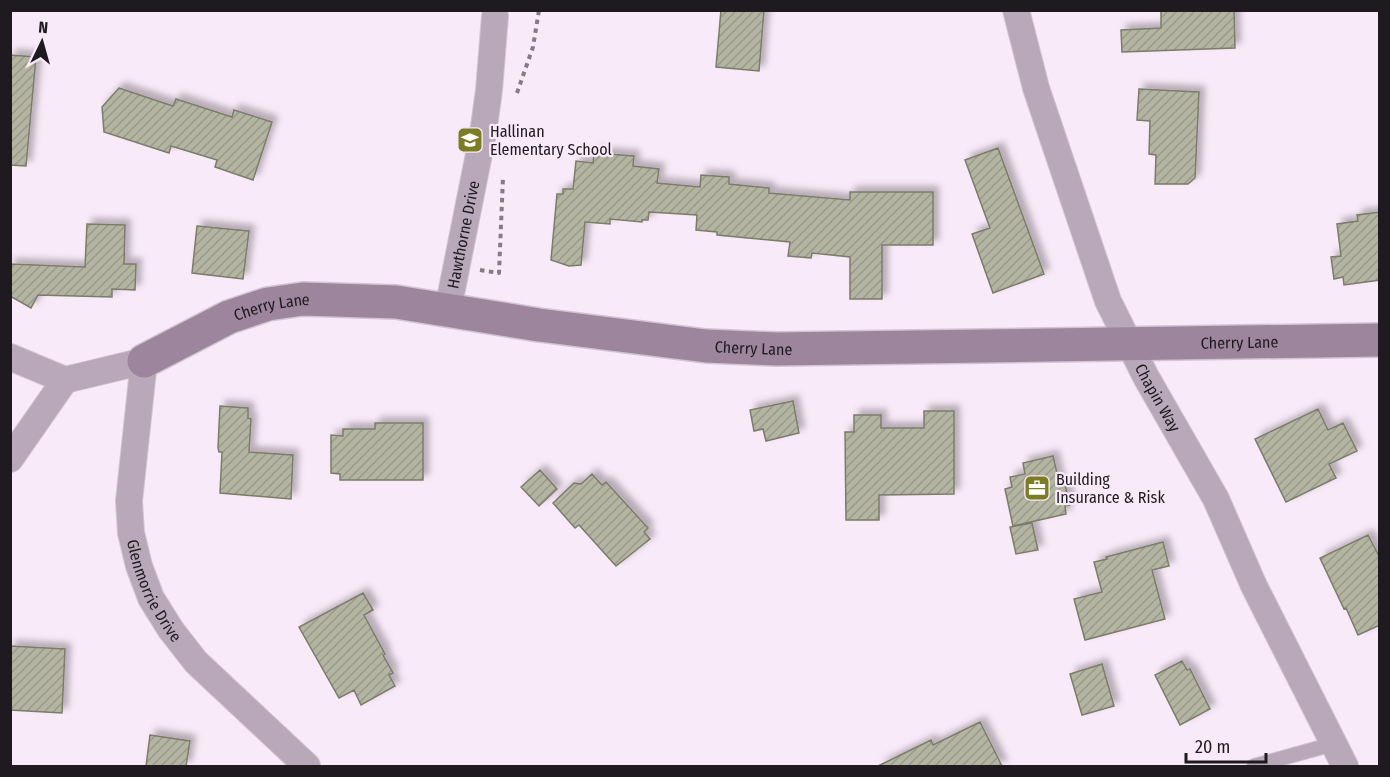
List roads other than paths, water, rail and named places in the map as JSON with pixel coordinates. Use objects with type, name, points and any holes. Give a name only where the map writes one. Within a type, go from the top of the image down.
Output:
[{"type":"street","name":"Chapin Way","points":[[1016,10],[1036,88],[1108,301],[1127,343],[1174,430],[1215,499],[1254,586],[1345,766]]},
{"type":"street","name":"Hawthorne Drive","points":[[448,309],[483,134],[489,90],[494,12]]},
{"type":"street","name":"Cherry Lane","points":[[144,362],[229,317],[268,304],[303,299],[396,302],[539,325],[706,346],[777,349],[1380,340]]},
{"type":"street","points":[[10,357],[65,380],[144,362]]},
{"type":"street","name":"Glenmorrie Drive","points":[[144,362],[129,501],[131,533],[139,566],[151,598],[171,630],[196,662],[308,766]]},
{"type":"street","points":[[10,459],[65,380]]},
{"type":"lane","points":[[1254,766],[1333,744]]},
{"type":"place","name":"Hallinan Elementary School","points":[[470,140]]},
{"type":"place","name":"Building Insurance & Risk","points":[[1037,488]]}]
